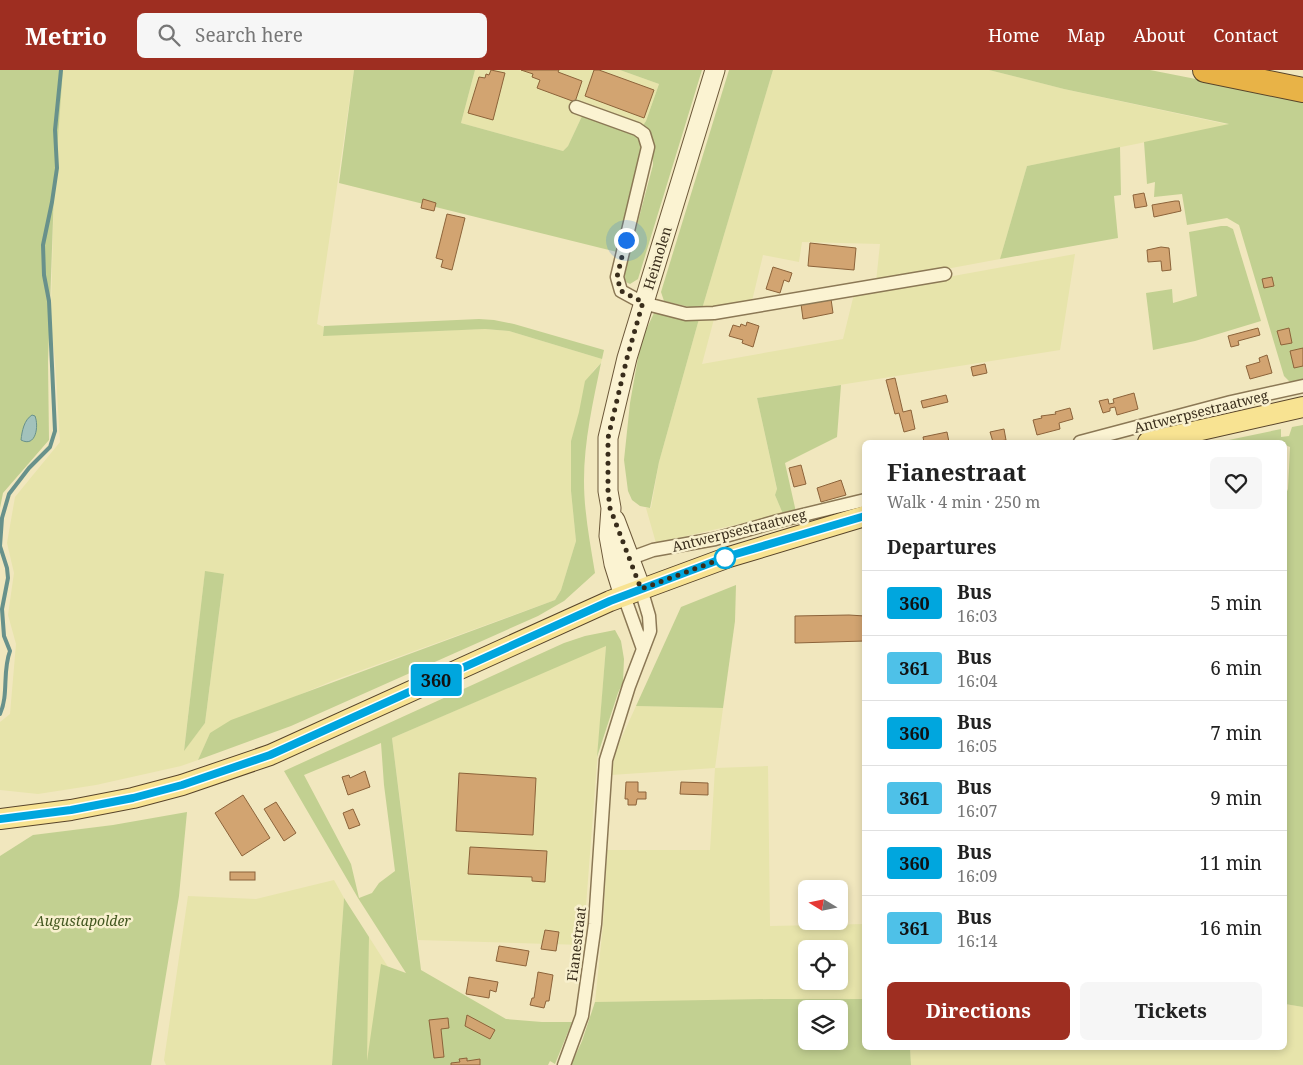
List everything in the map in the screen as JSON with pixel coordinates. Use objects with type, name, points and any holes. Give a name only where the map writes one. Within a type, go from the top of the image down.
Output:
[{"type":"highway","points":[[1205,70],[1303,90]]},
{"type":"main road","name":"Antwerpsestraatweg","points":[[1157,440],[1300,407]]},
{"type":"main road","name":"Antwerpsestraatweg","points":[[0,819],[71,810],[133,798],[182,785],[270,755],[633,592],[729,556],[862,517]]},
{"type":"street","name":"Heimolen","points":[[633,592],[622,561],[610,508],[608,491],[608,438],[627,358],[643,302],[715,70]]},
{"type":"street","points":[[576,107],[636,128],[644,134],[648,147],[617,277],[621,291],[643,302],[686,314],[714,313],[945,274]]},
{"type":"street","name":"Antwerpsestraatweg","points":[[1088,440],[1231,402],[1298,387],[1300,407]]},
{"type":"street","name":"Antwerpsestraatweg","points":[[622,561],[653,550],[715,539],[778,520],[862,501]]},
{"type":"street","points":[[633,592],[643,649]]},
{"type":"street","name":"Fianestraat","points":[[564,1065],[582,1016],[595,924],[606,760],[650,631],[649,616],[633,592]]},
{"type":"shaded area","points":[[63,70],[354,70],[317,324],[324,327],[323,335],[485,329],[509,331],[602,359],[601,363],[593,371],[571,441],[571,491],[576,541],[561,590],[555,600],[332,681],[210,733],[198,760],[181,766],[96,785],[38,794],[0,790],[0,722],[10,714],[16,644],[8,615],[14,573],[7,543],[15,497],[60,442],[51,327],[54,192]],"holes":[[[205,572],[224,575],[205,723],[184,750]]]},
{"type":"shaded area","points":[[475,70],[620,70],[659,84],[646,121],[642,127],[583,114],[568,146],[563,151],[461,123]]},
{"type":"shaded area","points":[[773,70],[989,70],[1064,89],[1230,125],[1027,166],[1000,259],[876,282],[880,244],[802,242],[799,262],[763,255],[751,305],[702,309]]},
{"type":"shaded area","points":[[1075,254],[1060,350],[757,398],[777,490],[775,495],[783,514],[656,543],[646,508],[651,508],[659,462],[699,319],[714,319],[702,364],[843,339],[854,294]]},
{"type":"shaded area","points":[[606,645],[583,945],[418,940],[392,738]]},
{"type":"shaded area","points":[[636,706],[723,708],[715,768],[611,775],[616,750]]},
{"type":"shaded area","points":[[768,766],[770,926],[798,925],[798,930],[848,930],[848,924],[862,924],[862,999],[595,1002],[603,925],[607,850],[710,850],[715,768]]},
{"type":"shaded area","points":[[334,880],[344,898],[332,1065],[166,1065],[164,1060],[188,896],[256,899]]},
{"type":"shaded area","points":[[369,937],[409,1000],[411,1065],[366,1065]]},
{"type":"shaded area","points":[[1287,1004],[1303,1007],[1303,1065],[911,1065],[910,1050],[1287,1050]]},
{"type":"green space","points":[[0,70],[63,70],[54,192],[48,361],[49,440],[3,493],[0,508]]},
{"type":"green space","points":[[354,70],[475,70],[461,123],[563,151],[568,146],[583,114],[634,133],[644,144],[617,252],[339,183]]},
{"type":"green space","points":[[620,70],[702,70],[638,279],[630,284],[624,281],[624,274],[653,165],[653,150],[642,127],[646,121],[659,84]]},
{"type":"green space","points":[[729,70],[773,70],[702,309],[698,309],[664,301],[661,292]]},
{"type":"green space","points":[[989,70],[1150,70],[1303,100],[1303,381],[1291,383],[1284,376],[1239,225],[1227,218],[1187,225],[1182,194],[1154,197],[1155,182],[1147,184],[1144,142],[1229,124],[1064,89]]},
{"type":"green space","points":[[1120,147],[1121,195],[1114,196],[1118,238],[1000,259],[1027,166]]},
{"type":"green space","points":[[1221,226],[1233,229],[1261,321],[1195,341],[1153,350],[1146,293],[1172,289],[1173,303],[1197,296],[1189,232]]},
{"type":"green space","points":[[654,313],[699,319],[659,462],[650,508],[640,506],[632,500],[628,491],[624,460],[630,403],[641,341]]},
{"type":"green space","points":[[479,319],[514,324],[604,350],[602,359],[509,331],[485,329],[323,336],[324,326]]},
{"type":"green space","points":[[601,363],[589,422],[584,466],[585,504],[595,573],[564,601],[538,616],[291,726],[198,760],[210,733],[231,720],[555,600],[561,590],[576,541],[571,491],[571,441],[585,381]]},
{"type":"green space","points":[[841,385],[837,437],[785,463],[796,512],[783,514],[775,495],[777,489],[757,398]]},
{"type":"green space","points":[[1303,425],[1303,1007],[1287,1004],[1287,491],[1290,447],[1287,446],[1287,440],[1229,440],[1281,429],[1281,437],[1289,436],[1292,427]]},
{"type":"green space","points":[[205,571],[224,574],[205,723],[184,751]]},
{"type":"green space","points":[[736,585],[735,621],[723,708],[636,706],[681,607]]},
{"type":"green space","points":[[615,630],[621,641],[624,659],[623,682],[597,757],[606,646],[392,738],[421,970],[506,1019],[572,1022],[555,1064],[550,1061],[548,1065],[332,1065],[344,898],[369,937],[367,1061],[381,964],[406,973],[358,898],[284,771],[564,643],[585,636]],"holes":[[[381,743],[384,785],[395,871],[379,883],[372,893],[359,898],[351,864],[304,775]]]},
{"type":"green space","name":"Augustapolder","points":[[187,812],[179,896],[151,1065],[0,1065],[0,856],[33,835],[113,825]]},
{"type":"green space","points":[[862,999],[862,1050],[910,1050],[911,1065],[571,1065],[582,1041],[595,1002]]},
{"type":"water","points":[[32,415],[35,416],[37,425],[35,435],[33,439],[26,442],[21,440],[22,433],[25,423]]},
{"type":"building","points":[[491,70],[505,73],[493,120],[468,113],[479,77],[485,78],[486,74],[489,75]]},
{"type":"building","points":[[521,70],[559,70],[558,72],[582,81],[575,102],[537,88],[540,80],[532,77],[533,74]]},
{"type":"building","points":[[594,70],[599,70],[654,90],[644,118],[585,96]]},
{"type":"building","points":[[1144,193],[1147,206],[1135,208],[1133,195]]},
{"type":"building","points":[[423,199],[436,203],[434,211],[421,208]]},
{"type":"building","points":[[1179,201],[1181,211],[1154,217],[1152,205]]},
{"type":"building","points":[[447,214],[465,218],[452,270],[441,267],[443,260],[436,258]]},
{"type":"building","points":[[810,243],[856,248],[854,270],[808,266]]},
{"type":"building","points":[[1161,247],[1169,248],[1171,270],[1162,271],[1161,261],[1148,262],[1147,250]]},
{"type":"building","points":[[773,267],[792,273],[789,282],[784,280],[780,293],[766,289]]},
{"type":"building","points":[[1272,277],[1274,286],[1264,288],[1262,279]]},
{"type":"building","points":[[831,299],[833,313],[803,319],[801,304]]},
{"type":"building","points":[[747,322],[759,326],[753,347],[742,343],[743,340],[729,336],[733,325],[740,327],[741,324],[746,326]]},
{"type":"building","points":[[1258,328],[1260,335],[1238,341],[1239,345],[1231,347],[1228,336]]},
{"type":"building","points":[[1289,328],[1292,343],[1281,345],[1277,331]]},
{"type":"building","points":[[1303,348],[1303,366],[1294,368],[1290,351]]},
{"type":"building","points":[[1267,355],[1272,373],[1250,379],[1246,366],[1260,362],[1259,358]]},
{"type":"building","points":[[985,364],[987,373],[973,376],[971,367]]},
{"type":"building","points":[[895,378],[903,412],[911,410],[915,429],[904,432],[899,413],[895,414],[886,380]]},
{"type":"building","points":[[1134,393],[1138,409],[1117,415],[1115,407],[1103,413],[1099,401],[1108,399],[1109,404],[1114,403],[1113,399]]},
{"type":"building","points":[[946,395],[948,402],[923,408],[921,401]]},
{"type":"building","points":[[1070,408],[1073,419],[1059,423],[1060,429],[1037,435],[1033,420]]},
{"type":"building","points":[[1004,429],[1006,440],[992,440],[990,432]]},
{"type":"building","points":[[947,432],[949,440],[924,440],[923,437]]},
{"type":"building","points":[[801,465],[806,484],[794,487],[789,468]]},
{"type":"building","points":[[841,480],[846,495],[821,502],[817,488]]},
{"type":"building","points":[[795,616],[862,616],[862,641],[795,643]]},
{"type":"building","points":[[365,771],[370,787],[348,795],[342,777],[349,775],[350,778]]},
{"type":"building","points":[[459,773],[536,778],[533,835],[456,831]]},
{"type":"building","points":[[626,782],[638,782],[638,792],[646,792],[646,799],[637,799],[636,805],[628,805],[628,799],[625,799]]},
{"type":"building","points":[[681,782],[708,783],[708,795],[680,794]]},
{"type":"building","points":[[243,795],[270,838],[242,856],[215,813]]},
{"type":"building","points":[[276,802],[296,833],[284,841],[264,809]]},
{"type":"building","points":[[353,809],[360,825],[349,829],[343,813]]},
{"type":"building","points":[[470,847],[547,851],[545,882],[532,881],[532,877],[468,874]]},
{"type":"building","points":[[230,872],[255,872],[255,880],[230,880]]},
{"type":"building","points":[[545,930],[559,932],[556,951],[541,949]]},
{"type":"building","points":[[499,946],[529,951],[526,966],[496,961]]},
{"type":"building","points":[[538,972],[553,975],[549,1001],[546,1001],[544,1008],[530,1005],[532,998],[534,998]]},
{"type":"building","points":[[469,977],[498,982],[496,992],[490,990],[489,998],[466,994]]},
{"type":"building","points":[[467,1015],[495,1030],[490,1039],[465,1026]]},
{"type":"building","points":[[448,1018],[449,1028],[441,1029],[444,1057],[434,1058],[429,1020]]},
{"type":"building","points":[[467,1058],[467,1061],[480,1059],[480,1065],[451,1065],[451,1063],[460,1062],[459,1059]]},
{"type":"waterway","points":[[0,714],[3,706],[6,667],[10,651],[4,636],[2,609],[8,578],[0,546],[2,518],[9,494],[29,468],[50,447],[55,431],[49,301],[44,275],[43,245],[57,168],[55,130],[61,70]]},
{"type":"bus line","name":"360","points":[[0,819],[71,810],[133,798],[182,785],[270,755],[610,601],[729,556],[862,517]]},
{"type":"route","points":[[626,240],[617,277],[621,291],[643,302],[627,358],[608,438],[608,491],[610,508],[641,589],[729,556],[725,558]]}]
